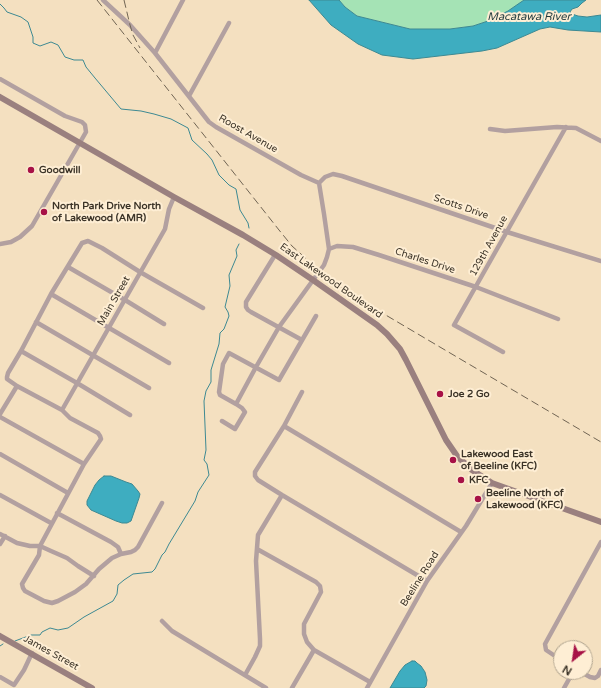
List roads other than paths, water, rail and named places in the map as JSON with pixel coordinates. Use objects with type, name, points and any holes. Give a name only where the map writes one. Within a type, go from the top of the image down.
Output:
[{"type":"main road","name":"East Lakewood Boulevard","points":[[0,97],[243,235],[313,280],[371,321],[393,340],[406,360],[446,440],[457,456],[472,470],[492,483],[601,522]]},
{"type":"main road","name":"James Street","points":[[0,636],[92,688]]},
{"type":"street","name":"Roost Avenue","points":[[103,0],[130,25],[155,53],[209,122],[319,183]]},
{"type":"street","points":[[155,53],[183,0]]},
{"type":"street","points":[[189,96],[229,23]]},
{"type":"street","points":[[0,79],[65,116],[82,122],[85,125],[86,132],[32,226],[20,237],[10,242],[0,244]]},
{"type":"street","points":[[490,129],[504,131],[540,127],[576,128],[601,141]]},
{"type":"street","name":"129th Avenue","points":[[503,352],[454,325],[566,127]]},
{"type":"street","name":"Scotts Drive","points":[[319,183],[325,177],[333,174],[342,176],[507,232],[601,261]]},
{"type":"street","points":[[236,404],[280,327],[324,265],[329,249],[319,183]]},
{"type":"street","name":"Main Street","points":[[62,410],[165,229],[169,209],[174,197]]},
{"type":"street","points":[[162,503],[138,547],[131,552],[121,554],[109,561],[99,569],[86,584],[75,592],[58,601],[52,602],[44,601],[25,591],[22,584],[38,555],[40,546],[51,523],[84,464],[101,439],[98,433],[70,418],[62,410],[16,386],[7,379],[7,377],[51,294],[84,242],[88,241],[202,308]]},
{"type":"street","name":"Charles Drive","points":[[329,249],[337,246],[353,247],[476,287],[558,319]]},
{"type":"street","points":[[275,255],[246,302],[246,307],[251,312],[302,340]]},
{"type":"street","points":[[68,267],[164,324]]},
{"type":"street","points":[[51,294],[169,363]]},
{"type":"street","points":[[222,421],[235,429],[245,412],[242,408],[220,395],[219,392],[223,364],[229,353],[279,380],[316,316]]},
{"type":"street","points":[[36,322],[149,388]]},
{"type":"street","points":[[21,351],[130,415]]},
{"type":"street","points":[[16,386],[0,415],[84,464]]},
{"type":"street","points":[[302,392],[284,426],[255,472],[255,476],[258,480],[282,495],[427,581]]},
{"type":"street","points":[[284,426],[461,532]]},
{"type":"street","points":[[0,454],[68,493]]},
{"type":"street","name":"Beeline Road","points":[[367,688],[427,581],[461,532],[492,483]]},
{"type":"street","points":[[0,495],[51,523]]},
{"type":"street","points":[[245,675],[260,646],[256,561],[258,536],[282,495]]},
{"type":"street","points":[[57,513],[111,542],[118,547],[121,554]]},
{"type":"street","points":[[0,544],[2,535],[23,545],[40,546],[67,558],[94,576]]},
{"type":"street","points":[[553,655],[546,650],[545,644],[601,542]]},
{"type":"street","points":[[257,549],[316,582],[320,586],[321,592],[304,624],[303,629],[307,642],[314,650],[370,682]]},
{"type":"street","points":[[162,621],[172,631],[266,688]]},
{"type":"street","points":[[292,688],[314,650]]},
{"type":"street","points":[[0,678],[15,686],[32,654]]},
{"type":"street","points":[[593,678],[598,676],[601,670]]},
{"type":"water","name":"Macatawa River","points":[[309,0],[339,0],[345,7],[357,16],[410,29],[450,29],[473,26],[488,21],[508,11],[524,0],[586,0],[570,12],[578,16],[587,17],[601,15],[601,32],[568,30],[550,27],[540,29],[497,48],[413,59],[382,55],[358,44],[331,25]]},
{"type":"water","points":[[104,476],[111,476],[132,484],[140,494],[131,521],[122,523],[116,521],[91,510],[87,505],[87,501],[95,485]]},
{"type":"water","points":[[415,661],[421,666],[425,672],[427,680],[426,686],[424,688],[390,688],[400,671],[405,665]]},
{"type":"waterway","points":[[0,4],[7,12],[21,17],[28,22],[33,37],[33,43],[40,46],[51,42],[58,45],[65,57],[74,60],[83,60],[86,67],[121,109],[154,114],[171,119],[188,128],[192,140],[212,160],[219,175],[229,185],[236,189],[240,210],[248,223],[249,228]]},
{"type":"waterway","points":[[15,641],[31,635],[40,635],[42,632],[50,628],[58,630],[68,628],[84,617],[113,601],[117,594],[118,585],[124,580],[133,574],[152,572],[195,501],[198,492],[209,475],[207,464],[204,460],[206,450],[204,401],[206,391],[211,382],[211,370],[219,344],[220,333],[224,329],[229,316],[225,307],[230,286],[229,275],[237,256],[236,250],[239,244]]},
{"type":"railway","points":[[97,0],[292,246],[320,271],[347,292],[601,442]]},
{"type":"railway","points":[[124,0],[133,35],[140,48]]},
{"type":"place","name":"Goodwill","points":[[31,170]]},
{"type":"place","name":"North Park Drive North of Lakewood (AMR)","points":[[44,212]]},
{"type":"place","name":"Joe 2 Go","points":[[440,394]]},
{"type":"place","name":"Lakewood East of Beeline (KFC)","points":[[453,460]]},
{"type":"place","name":"KFC","points":[[461,480]]},
{"type":"place","name":"Beeline North of Lakewood (KFC)","points":[[478,499]]}]
